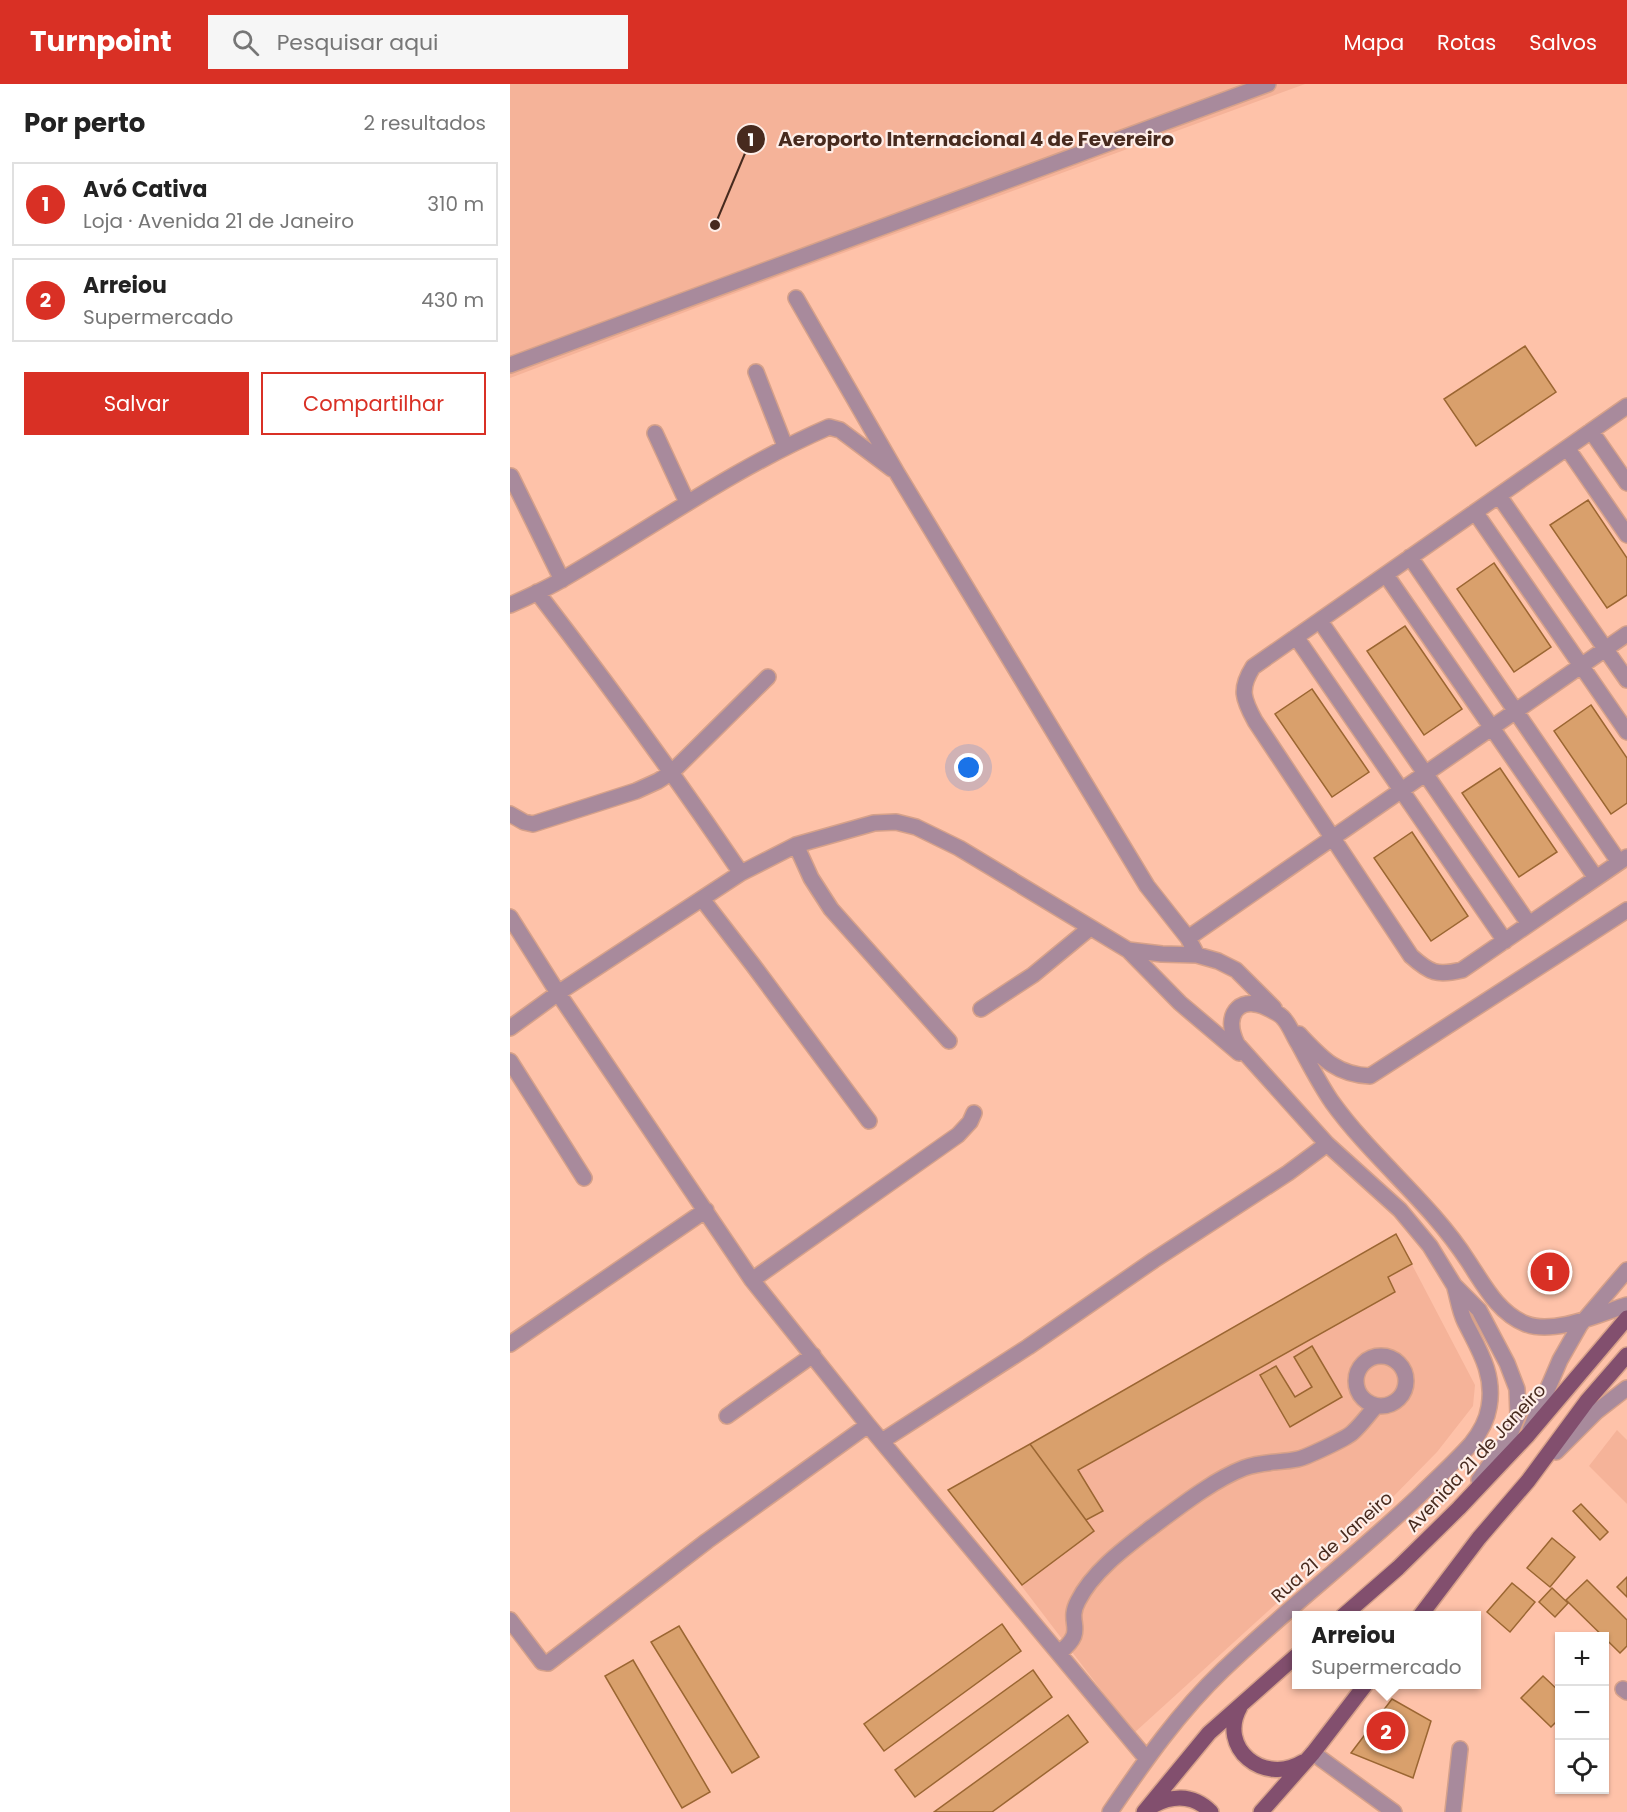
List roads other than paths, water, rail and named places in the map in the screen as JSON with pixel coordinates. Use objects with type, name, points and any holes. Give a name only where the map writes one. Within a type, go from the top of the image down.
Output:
[{"type":"main road","name":"Avenida 21 de Janeiro","points":[[1349,1611],[1398,1568],[1459,1508],[1528,1435],[1627,1317]]},
{"type":"main road","points":[[1424,1611],[1479,1538],[1528,1481],[1587,1401],[1627,1355]]},
{"type":"main road","points":[[1145,1811],[1209,1733],[1292,1659]]},
{"type":"main road","points":[[1262,1812],[1310,1756],[1362,1689]]},
{"type":"main road","points":[[1245,1699],[1238,1710],[1234,1724],[1235,1739],[1241,1752],[1252,1763],[1265,1769],[1280,1771],[1294,1767],[1310,1756]]},
{"type":"main road","points":[[1145,1811],[1172,1798],[1186,1797],[1198,1802],[1211,1812]]},
{"type":"street","points":[[510,365],[1268,84]]},
{"type":"street","points":[[796,298],[897,473],[1147,886],[1188,938],[1197,955]]},
{"type":"street","points":[[756,372],[785,446]]},
{"type":"street","points":[[1410,557],[1516,711],[1623,860],[1462,970],[1443,974],[1426,969],[1411,956],[1245,704],[1244,681],[1253,667],[1386,575],[1410,557],[1627,406]]},
{"type":"street","points":[[510,605],[562,580],[687,502],[785,446],[833,427],[897,473]]},
{"type":"street","points":[[1591,431],[1627,483]]},
{"type":"street","points":[[655,433],[687,502]]},
{"type":"street","points":[[1567,448],[1627,535]]},
{"type":"street","points":[[511,476],[562,580]]},
{"type":"street","points":[[1499,496],[1627,680]]},
{"type":"street","points":[[1475,512],[1627,732]]},
{"type":"street","points":[[1386,575],[1596,878]]},
{"type":"street","points":[[537,592],[609,685],[741,873]]},
{"type":"street","points":[[1320,621],[1529,924]]},
{"type":"street","points":[[1188,938],[1627,634]]},
{"type":"street","points":[[1296,637],[1505,940]]},
{"type":"street","points":[[510,814],[529,824],[549,820],[636,791],[658,781],[672,772],[768,676]]},
{"type":"street","points":[[510,1028],[558,993],[741,873],[796,845],[874,823],[896,822],[916,827],[960,848],[1128,950],[1180,1003],[1264,1075]]},
{"type":"street","points":[[796,845],[811,878],[831,909],[949,1041]]},
{"type":"street","points":[[702,898],[870,1121]]},
{"type":"street","points":[[1128,950],[1197,955],[1218,961],[1236,970],[1323,1060],[1340,1070],[1355,1075],[1370,1076],[1627,910]]},
{"type":"street","points":[[510,917],[558,993],[752,1280],[868,1425],[1146,1758]]},
{"type":"street","points":[[981,1009],[1033,975],[1090,928]]},
{"type":"street","points":[[1459,1508],[1509,1437],[1518,1415],[1517,1389],[1507,1363],[1479,1310],[1454,1285],[1430,1246],[1400,1210],[1327,1144],[1237,1044],[1231,1032],[1230,1022],[1235,1012],[1244,1004],[1253,1002],[1265,1006],[1283,1018],[1332,1101],[1372,1150],[1449,1232],[1487,1291],[1513,1317],[1527,1325],[1556,1327],[1627,1305]]},
{"type":"street","points":[[510,1061],[584,1178]]},
{"type":"street","points":[[752,1280],[958,1135],[970,1122],[974,1113]]},
{"type":"street","points":[[882,1441],[1028,1347],[1154,1260],[1288,1173],[1327,1144]]},
{"type":"street","points":[[512,1341],[706,1210]]},
{"type":"street","points":[[1528,1435],[1560,1360],[1586,1318],[1627,1270]]},
{"type":"street","name":"Rua 21 de Janeiro","points":[[1110,1812],[1146,1758],[1177,1719],[1222,1670],[1398,1515],[1473,1442],[1483,1425],[1489,1408],[1491,1391],[1488,1369],[1464,1320],[1454,1285]]},
{"type":"street","points":[[727,1416],[813,1355]]},
{"type":"street","points":[[1528,1481],[1597,1411],[1627,1388]]},
{"type":"street","points":[[1059,1653],[1071,1644],[1076,1632],[1074,1616],[1077,1602],[1092,1580],[1151,1528],[1217,1483],[1244,1468],[1269,1461],[1299,1459],[1350,1435],[1376,1406]]},
{"type":"street","points":[[510,1620],[542,1662],[548,1663],[707,1541],[868,1425]]},
{"type":"street","points":[[1453,1812],[1460,1749]]},
{"type":"street","points":[[1310,1756],[1394,1812]]},
{"type":"place","name":"Aeroporto Internacional 4 de Fevereiro","points":[[715,225]]},
{"type":"place","name":"Avó Cativa","points":[[1550,1272]]},
{"type":"place","name":"Arreiou","points":[[1386,1731]]}]
